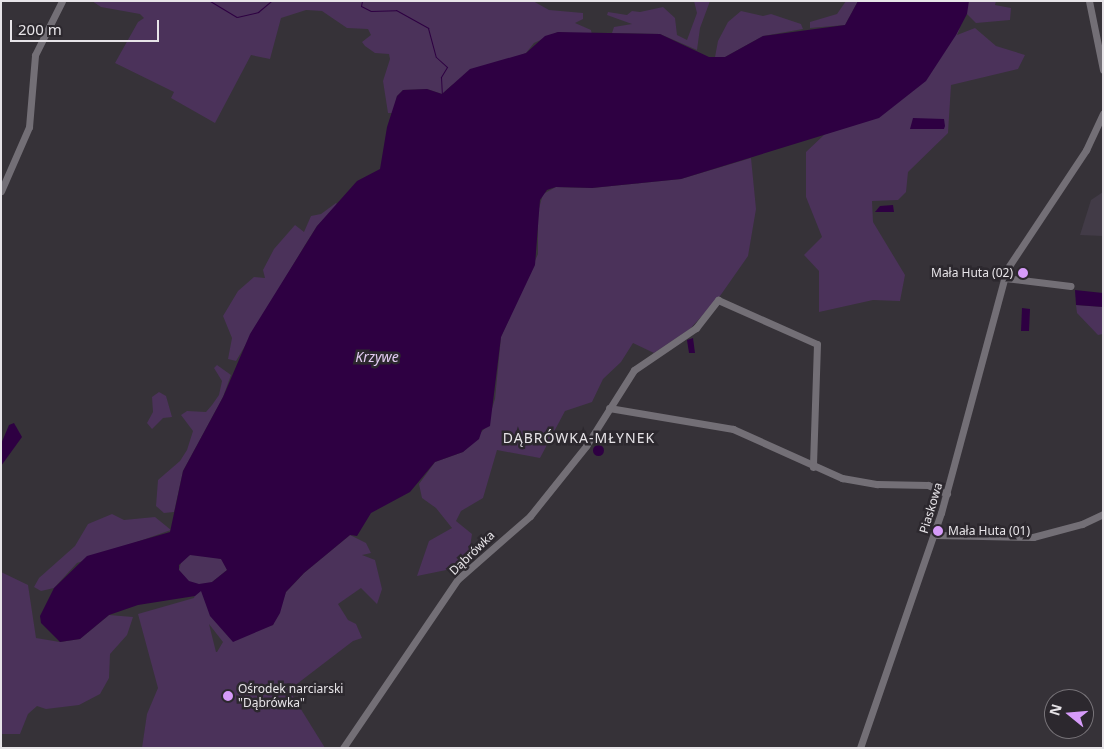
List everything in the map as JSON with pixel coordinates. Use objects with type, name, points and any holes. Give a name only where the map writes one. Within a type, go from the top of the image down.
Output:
[{"type":"street","points":[[1,191],[29,127],[35,55],[62,1]]},
{"type":"street","points":[[1089,1],[1103,70]]},
{"type":"street","name":"Piaskowa","points":[[860,748],[947,494],[1004,278],[1086,150],[1103,114]]},
{"type":"street","points":[[1004,278],[1072,286]]},
{"type":"street","name":"Dąbrówka","points":[[343,748],[458,579],[530,516],[586,446],[634,370],[696,328],[718,300],[817,344],[813,467]]},
{"type":"street","points":[[609,408],[733,429],[813,467],[842,478],[877,484],[928,485],[947,494]]},
{"type":"street","points":[[934,535],[1033,537],[1082,524],[1103,514]]},
{"type":"shaded area","points":[[92,1],[533,1],[549,10],[583,13],[583,19],[575,23],[591,30],[592,35],[558,32],[534,43],[526,53],[452,85],[442,94],[427,89],[403,90],[397,96],[393,113],[388,113],[383,81],[390,59],[389,54],[375,53],[365,46],[362,42],[371,35],[368,29],[347,28],[322,11],[306,10],[281,18],[270,59],[251,55],[215,123],[171,98],[174,92],[115,63],[138,22],[144,18],[140,14],[101,7]]},
{"type":"shaded area","points":[[694,1],[710,1],[700,28],[697,50],[660,34],[612,33],[614,27],[632,24],[607,15],[608,12],[627,15],[632,11],[640,12],[663,7],[675,18],[677,35],[687,40],[697,13]]},
{"type":"shaded area","points":[[846,1],[858,1],[845,25],[810,28],[810,22],[837,14]]},
{"type":"shaded area","points":[[957,1],[996,1],[995,5],[1011,8],[1010,20],[976,23],[967,14],[963,19]]},
{"type":"shaded area","points":[[741,11],[763,16],[771,14],[801,24],[803,29],[763,36],[725,57],[715,57],[718,41],[728,22]]},
{"type":"shaded area","points":[[960,28],[957,35],[975,28],[996,46],[1025,55],[1018,69],[951,85],[948,133],[908,172],[906,192],[898,200],[872,201],[873,222],[905,275],[900,301],[873,300],[819,312],[819,271],[804,255],[822,237],[806,197],[806,152],[825,134],[860,123]]},
{"type":"shaded area","points":[[751,158],[756,209],[748,256],[720,296],[690,329],[654,353],[633,343],[621,362],[603,379],[592,402],[565,411],[540,458],[497,450],[483,498],[461,511],[456,521],[472,534],[469,554],[461,567],[417,576],[429,541],[452,528],[436,508],[422,498],[419,484],[435,462],[463,452],[486,427],[495,399],[501,337],[538,254],[538,212],[543,194],[556,187],[592,188],[681,179]]},
{"type":"shaded area","points":[[1103,192],[1103,236],[1080,235],[1091,200]]},
{"type":"shaded area","points":[[336,203],[338,205],[317,226],[236,361],[228,359],[232,338],[223,316],[238,291],[254,277],[265,278],[263,270],[274,249],[295,225],[304,232],[311,216],[321,214]]},
{"type":"shaded area","points":[[1076,305],[1103,307],[1103,334],[1098,335],[1077,313]]},
{"type":"shaded area","points":[[217,365],[231,375],[223,397],[183,471],[174,512],[164,513],[156,506],[158,480],[180,461],[187,450],[193,431],[181,415],[187,411],[206,412],[212,405],[219,395],[222,381],[214,368]]},
{"type":"shaded area","points":[[159,392],[166,396],[172,417],[163,418],[152,429],[147,423],[153,412],[152,397]]},
{"type":"shaded area","points":[[112,514],[124,520],[155,517],[171,530],[77,563],[54,588],[41,591],[34,587],[39,578],[75,546],[88,524]]},
{"type":"shaded area","points":[[350,535],[366,543],[371,553],[362,555],[375,560],[382,589],[377,604],[361,588],[338,604],[348,620],[356,624],[362,638],[353,641],[289,690],[325,748],[142,748],[147,714],[158,688],[138,614],[194,598],[196,592],[179,570],[182,559],[190,555],[203,554],[221,559],[226,564],[227,570],[212,582],[243,633],[273,625],[286,592],[304,573]],"holes":[[[209,624],[223,642],[216,652]]]},
{"type":"shaded area","points":[[1,572],[28,585],[36,638],[60,642],[80,639],[109,615],[133,617],[127,635],[110,654],[109,678],[100,694],[79,705],[46,709],[37,706],[28,714],[20,734],[1,734]]},
{"type":"water","name":"Krzywe","points":[[858,1],[969,1],[967,14],[956,35],[926,81],[879,118],[681,179],[592,188],[556,187],[547,190],[540,200],[535,265],[501,337],[490,426],[482,430],[479,439],[463,452],[435,462],[410,492],[371,513],[357,536],[350,535],[304,573],[286,592],[280,613],[273,625],[233,642],[210,616],[201,591],[195,596],[138,605],[109,615],[80,639],[60,642],[41,623],[40,616],[54,588],[87,556],[170,532],[183,471],[223,397],[250,334],[317,226],[357,181],[380,169],[387,127],[397,96],[403,90],[427,89],[442,94],[470,69],[526,53],[545,36],[558,32],[660,34],[709,57],[725,57],[763,36],[845,25]],"holes":[[[190,555],[221,559],[227,570],[212,582],[199,584],[189,581],[179,570],[179,565]]]},
{"type":"water","points":[[913,118],[944,119],[945,126],[944,129],[910,129]]},
{"type":"water","points":[[893,205],[894,212],[875,212],[880,206]]},
{"type":"water","points":[[1075,290],[1103,293],[1103,307],[1076,305]]},
{"type":"water","points":[[1022,308],[1030,309],[1029,331],[1021,331]]},
{"type":"water","points":[[693,338],[695,353],[689,353],[687,340]]},
{"type":"water","points":[[14,423],[22,437],[1,466],[1,444],[9,425]]},
{"type":"water","points":[[598,444],[604,450],[598,456],[592,450]]},
{"type":"waterway","points":[[210,1],[237,17],[258,12],[271,1]]},
{"type":"waterway","points":[[362,1],[361,6],[371,11],[396,10],[428,28],[436,57],[447,67],[441,77],[442,94]]},
{"type":"place","name":"Mała Huta (02)","points":[[1023,273]]},
{"type":"place","name":"Mała Huta (01)","points":[[938,531]]},
{"type":"place","name":"Ośrodek narciarski \"Dąbrówka\"","points":[[228,696]]},
{"type":"district","name":"DĄBRÓWKA-MŁYNEK","points":[[579,438]]}]
